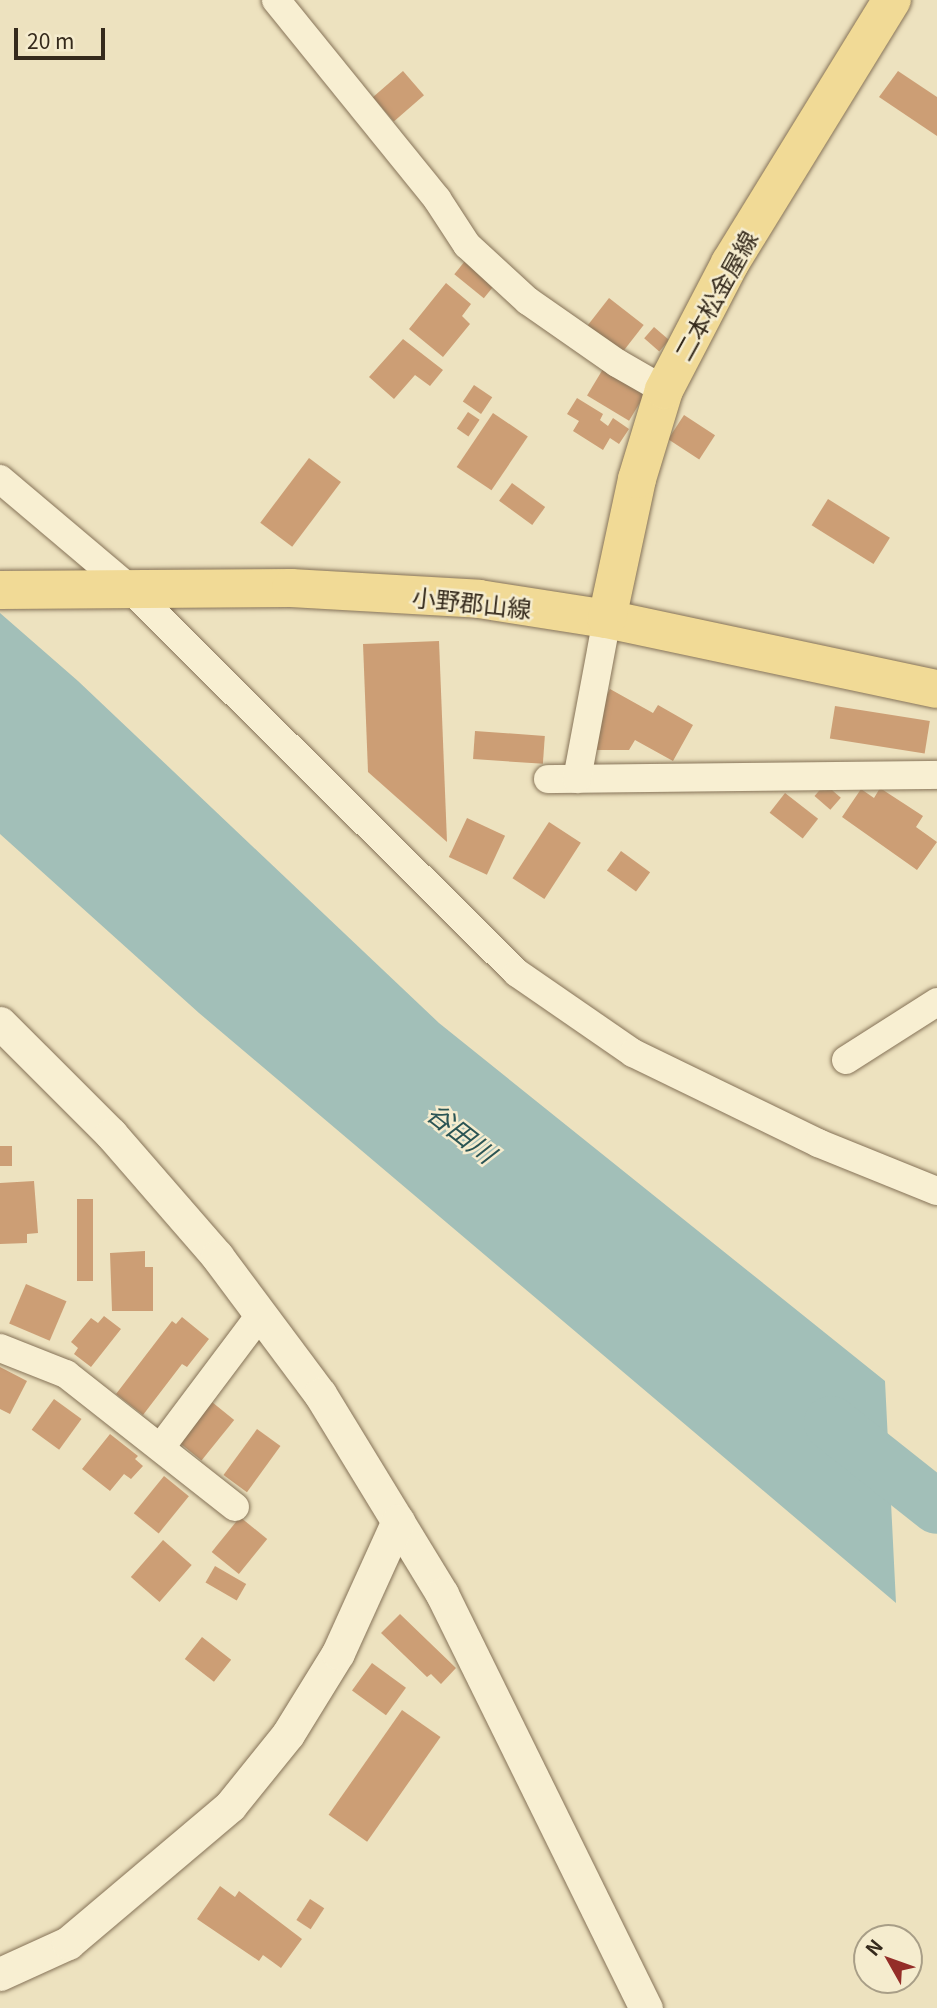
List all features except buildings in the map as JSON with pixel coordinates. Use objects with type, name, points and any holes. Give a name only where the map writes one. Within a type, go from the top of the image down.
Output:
[{"type":"main road","name":"二本松金屋線","points":[[607,619],[637,479],[664,390],[730,262],[892,0]]},
{"type":"main road","name":"小野郡山線","points":[[0,590],[292,588],[465,598],[607,619],[937,690]]},
{"type":"street","points":[[276,0],[437,199],[467,245],[528,301],[617,363],[664,390]]},
{"type":"street","points":[[0,479],[130,589],[516,973],[632,1053],[818,1143],[937,1191]]},
{"type":"street","points":[[577,779],[607,619]]},
{"type":"street","points":[[548,779],[937,775]]},
{"type":"street","points":[[846,1060],[937,1002]]},
{"type":"street","points":[[0,1023],[111,1133],[261,1314],[320,1394],[442,1594],[646,2008]]},
{"type":"street","points":[[161,1447],[261,1314]]},
{"type":"street","points":[[0,1348],[66,1374],[235,1507]]},
{"type":"street","points":[[0,1974],[68,1942],[230,1806],[288,1734],[338,1653],[398,1521]]},
{"type":"water","points":[[0,613],[78,681],[439,1023],[885,1381],[896,1603],[199,1013],[0,834]]},
{"type":"waterway","name":"谷田川","points":[[831,1423],[937,1507]]}]
